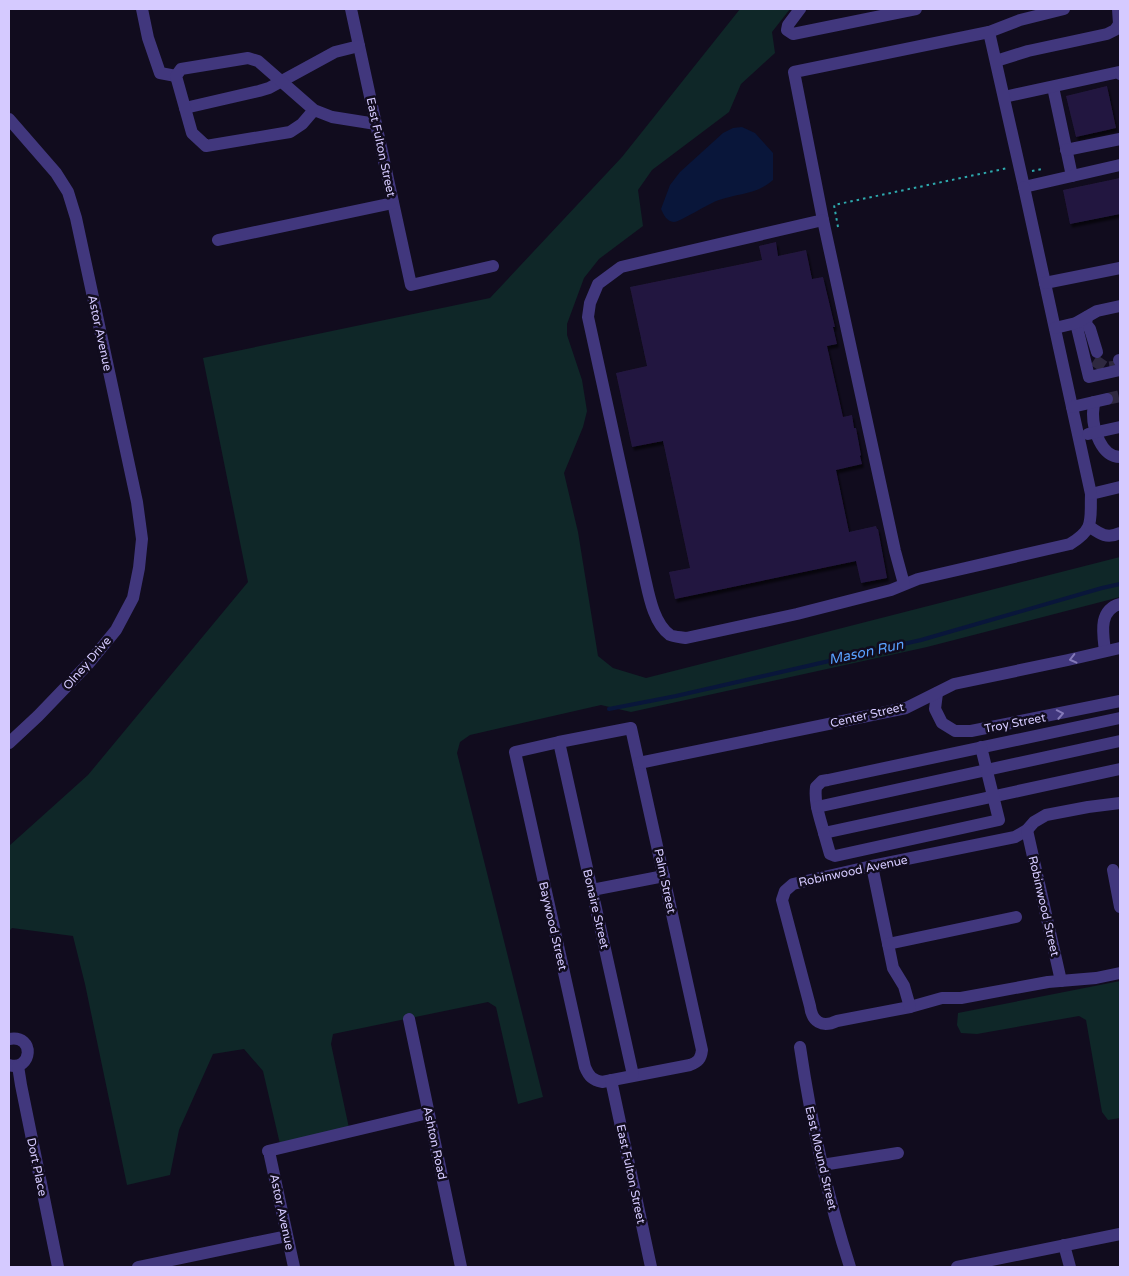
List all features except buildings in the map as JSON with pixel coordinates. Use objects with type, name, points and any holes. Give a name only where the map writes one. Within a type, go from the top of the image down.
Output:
[{"type":"street","points":[[142,9],[148,38],[160,73],[176,76]]},
{"type":"street","name":"East Fulton Street","points":[[351,9],[411,285],[493,266]]},
{"type":"street","points":[[800,9],[788,25],[787,30],[793,34],[916,9]]},
{"type":"street","points":[[904,584],[895,551],[823,220],[794,72],[990,32],[1020,20],[1064,9]]},
{"type":"street","points":[[996,61],[1028,51],[1107,34],[1115,30],[1119,24],[1118,9]]},
{"type":"street","points":[[823,220],[621,267],[598,284],[590,303],[588,317],[652,608],[660,624],[671,636],[686,638],[797,614],[891,590],[918,579],[1070,544],[1081,537],[1090,526],[1091,494],[990,32]]},
{"type":"street","points":[[185,108],[259,91],[281,82],[334,52],[359,46]]},
{"type":"street","points":[[176,76],[181,69],[248,58],[258,61],[314,110],[332,117],[376,124]]},
{"type":"street","points":[[1004,97],[1119,72],[1120,74]]},
{"type":"street","points":[[176,76],[192,132],[206,146],[290,132],[302,124],[314,110]]},
{"type":"street","points":[[1053,87],[1072,176]]},
{"type":"street","name":"Astor Avenue","points":[[9,119],[56,173],[68,192],[76,218],[137,502],[142,539],[139,568]]},
{"type":"street","points":[[1066,150],[1120,139]]},
{"type":"street","points":[[1024,187],[1120,165]]},
{"type":"street","points":[[218,240],[393,203]]},
{"type":"street","points":[[1045,283],[1120,268]]},
{"type":"street","points":[[1055,328],[1083,321],[1097,311],[1120,306]]},
{"type":"street","points":[[1083,321],[1090,353],[1095,356]]},
{"type":"street","points":[[1083,321],[1090,377]]},
{"type":"street","points":[[1067,383],[1090,377],[1120,365]]},
{"type":"street","points":[[1072,407],[1100,400],[1092,412],[1096,432],[1105,450],[1114,457],[1120,457]]},
{"type":"street","points":[[1078,437],[1120,427]]},
{"type":"street","points":[[1091,494],[1120,487]]},
{"type":"street","points":[[1090,526],[1102,535],[1114,536],[1120,533]]},
{"type":"street","name":"Olney Drive","points":[[9,742],[51,703],[89,663],[116,630],[133,598],[139,568]]},
{"type":"street","points":[[1105,651],[1102,629],[1105,617],[1114,606],[1120,604]]},
{"type":"street","name":"Center Street","points":[[639,763],[906,708],[954,684],[1120,648]]},
{"type":"street","name":"Troy Street","points":[[937,693],[935,709],[942,723],[955,731],[971,732],[1120,701]]},
{"type":"street","points":[[982,747],[999,820],[855,852],[835,856],[830,854],[815,794],[816,786],[822,781],[982,747],[1120,718]]},
{"type":"street","name":"Palm Street","points":[[515,752],[631,728],[702,1050],[701,1057],[697,1062],[690,1065],[611,1080]]},
{"type":"street","points":[[817,807],[1120,741]]},
{"type":"street","name":"Bonaire Street","points":[[559,742],[633,1075]]},
{"type":"street","name":"Baywood Street","points":[[515,752],[585,1067],[588,1075],[594,1080],[602,1082],[611,1080]]},
{"type":"street","points":[[824,834],[1120,769]]},
{"type":"street","name":"Robinwood Avenue","points":[[1120,803],[1046,815],[1015,837],[793,884],[785,890],[782,900],[811,1014],[815,1020],[822,1024],[830,1025],[837,1021],[910,1007],[942,998],[961,998],[1048,982],[1096,978],[1120,973]]},
{"type":"street","name":"Robinwood Street","points":[[1027,830],[1061,981]]},
{"type":"street","points":[[872,866],[894,968],[904,986],[910,1007]]},
{"type":"street","points":[[1112,870],[1120,907]]},
{"type":"street","points":[[592,890],[664,876]]},
{"type":"street","points":[[888,944],[1016,917]]},
{"type":"street","name":"Ashton Road","points":[[409,1019],[461,1267]]},
{"type":"street","name":"Dort Place","points":[[9,1039],[17,1038],[27,1047],[27,1058],[23,1063],[13,1065],[21,1085],[58,1267]]},
{"type":"street","name":"East Mound Street","points":[[800,1047],[808,1101],[822,1165],[841,1241],[850,1267]]},
{"type":"street","name":"East Fulton Street","points":[[611,1080],[651,1267]]},
{"type":"street","name":"Astor Avenue","points":[[294,1267],[269,1153],[428,1113]]},
{"type":"street","points":[[822,1165],[898,1153]]},
{"type":"street","points":[[957,1267],[979,1265],[1120,1234]]},
{"type":"street","points":[[138,1267],[287,1236]]},
{"type":"street","points":[[1064,1245],[1070,1267]]},
{"type":"path","points":[[838,232],[834,205],[1008,168],[1010,176],[1042,169]]},
{"type":"green space","points":[[740,9],[790,9],[772,32],[775,53],[741,84],[729,112],[652,170],[638,190],[643,226],[599,259],[584,278],[567,324],[567,335],[582,380],[587,411],[583,427],[564,473],[578,532],[598,656],[613,668],[646,678],[1120,557],[1120,597],[927,647],[631,712],[601,705],[470,735],[460,742],[457,753],[543,1097],[518,1104],[496,1007],[488,1002],[333,1034],[331,1044],[349,1128],[280,1144],[263,1071],[244,1049],[213,1054],[179,1130],[170,1175],[127,1185],[85,984],[73,936],[12,928],[9,931],[9,846],[88,775],[248,582],[203,358],[490,298],[622,157]]},
{"type":"green space","points":[[1120,981],[1120,1118],[1108,1120],[1102,1112],[1086,1020],[1079,1016],[977,1034],[961,1033],[957,1025],[958,1013]]},
{"type":"water","points":[[742,127],[755,133],[773,153],[773,180],[753,191],[714,202],[677,221],[674,222],[667,219],[661,209],[670,185],[680,172],[723,133],[733,128]]},
{"type":"waterway","name":"Mason Run","points":[[609,709],[676,696],[921,640],[1120,584]]},
{"type":"tunnel","points":[[1094,360],[1106,368],[1120,366]]},
{"type":"tunnel","points":[[1107,399],[1120,396]]}]
